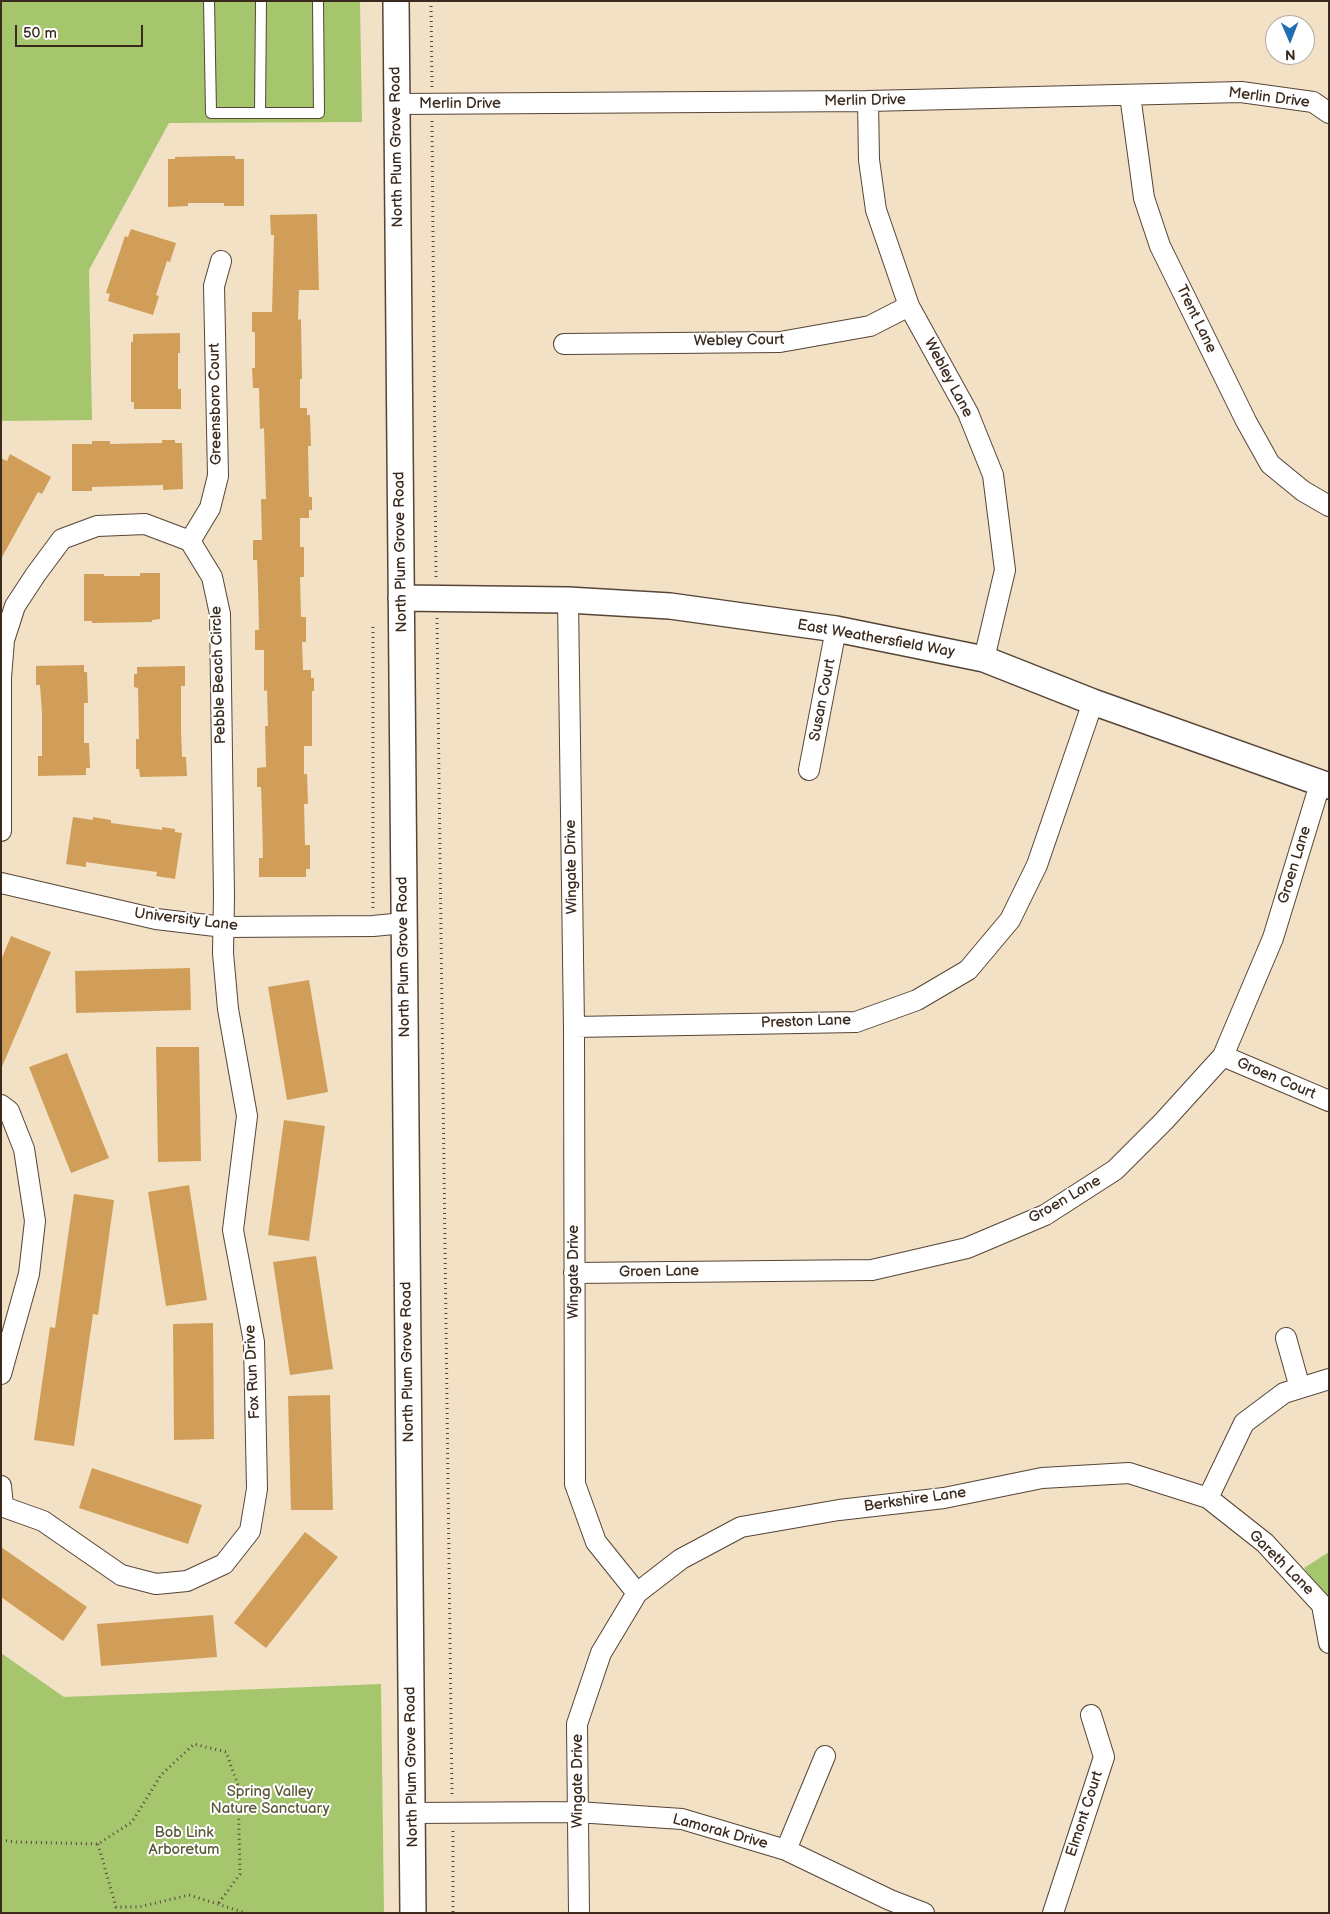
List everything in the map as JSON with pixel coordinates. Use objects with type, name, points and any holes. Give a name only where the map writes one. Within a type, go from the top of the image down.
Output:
[{"type":"street","name":"North Plum Grove Road","points":[[396,1],[413,1913]]},
{"type":"street","name":"Merlin Drive","points":[[397,104],[868,101],[1241,92],[1313,102],[1329,113]]},
{"type":"street","name":"Trent Lane","points":[[1130,95],[1144,198],[1160,246],[1246,421],[1270,464],[1303,491],[1329,506]]},
{"type":"street","name":"Webley Lane","points":[[868,101],[869,160],[876,210],[909,306],[968,413],[993,475],[1005,570],[984,659]]},
{"type":"street","name":"Greensboro Court","points":[[190,542],[210,508],[218,476],[214,286],[221,261]]},
{"type":"street","name":"Webley Court","points":[[564,344],[780,342],[870,326],[909,306]]},
{"type":"street","points":[[1,831],[1,678],[4,640],[15,606],[62,539],[96,526],[145,524],[190,542]]},
{"type":"street","name":"Pebble Beach Circle","points":[[190,542],[212,577],[220,614],[224,927]]},
{"type":"street","name":"East Weathersfield Way","points":[[401,598],[568,600],[670,606],[836,630],[984,659],[1093,702],[1324,785]]},
{"type":"street","name":"Wingate Drive","points":[[568,600],[574,1028],[575,1484],[596,1542],[637,1593],[601,1653],[577,1724],[579,1913]]},
{"type":"street","name":"Susan Court","points":[[809,770],[836,630]]},
{"type":"street","name":"Preston Lane","points":[[574,1028],[856,1022],[917,1000],[968,970],[1010,920],[1037,865],[1093,702]]},
{"type":"street","name":"Groen Lane","points":[[574,1273],[872,1270],[967,1248],[1045,1215],[1115,1170],[1164,1121],[1223,1056],[1273,938],[1324,785]]},
{"type":"street","name":"University Lane","points":[[1,883],[156,919],[224,927],[373,926],[404,923]]},
{"type":"street","name":"Fox Run Drive","points":[[2,1506],[43,1521],[121,1576],[156,1584],[187,1580],[224,1564],[250,1531],[257,1489],[254,1342],[233,1230],[247,1116],[228,1009],[223,953],[224,927]]},
{"type":"street","name":"Groen Court","points":[[1223,1056],[1329,1100]]},
{"type":"street","points":[[1,1105],[9,1111],[24,1149],[35,1221],[29,1274],[1,1374]]},
{"type":"street","points":[[1286,1338],[1300,1388]]},
{"type":"street","points":[[1208,1498],[1244,1423],[1284,1394],[1329,1379]]},
{"type":"street","name":"Berkshire Lane","points":[[637,1593],[681,1559],[741,1528],[839,1510],[944,1498],[1042,1478],[1129,1473],[1208,1498]]},
{"type":"street","points":[[1,1486],[2,1506]]},
{"type":"street","name":"Gareth Lane","points":[[1208,1498],[1265,1543],[1322,1605],[1329,1643]]},
{"type":"street","name":"Elmont Court","points":[[1053,1913],[1104,1757],[1091,1715]]},
{"type":"street","points":[[786,1850],[825,1756]]},
{"type":"street","name":"Lamorak Drive","points":[[412,1813],[578,1812],[682,1819],[786,1850],[888,1906],[924,1913]]},
{"type":"lane","points":[[209,1],[211,113],[319,113],[318,1]]},
{"type":"lane","points":[[260,113],[261,1]]},
{"type":"path","points":[[431,1],[436,567]]},
{"type":"path","points":[[373,626],[373,926]]},
{"type":"path","points":[[437,629],[453,1913]]},
{"type":"path","points":[[1,1840],[98,1844],[132,1822],[161,1775],[194,1744],[226,1752],[238,1785],[240,1874],[218,1904]]},
{"type":"path","points":[[98,1844],[116,1907],[139,1907],[189,1894],[246,1913]]},
{"type":"green space","points":[[1,1],[360,1],[362,122],[169,123],[89,270],[92,420],[1,421]]},
{"type":"green space","points":[[1329,1552],[1329,1601],[1304,1568]]},
{"type":"green space","name":"Spring Valley Nature Sanctuary","points":[[1,1653],[64,1697],[381,1684],[384,1913],[1,1913]]},
{"type":"building","points":[[235,156],[235,159],[244,159],[244,206],[224,206],[224,203],[188,203],[188,206],[168,207],[168,159],[175,159],[175,157]]},
{"type":"building","points":[[317,214],[319,290],[299,290],[298,320],[301,319],[302,379],[300,379],[300,408],[307,408],[307,415],[310,415],[311,446],[308,446],[309,497],[312,497],[312,510],[309,510],[309,518],[300,518],[300,547],[304,547],[304,577],[300,577],[301,617],[306,617],[306,642],[302,642],[303,670],[311,670],[311,678],[314,678],[314,691],[312,691],[312,746],[304,746],[304,774],[307,774],[308,804],[304,804],[305,845],[310,845],[310,869],[306,869],[306,877],[259,877],[259,858],[263,858],[261,787],[257,787],[257,768],[266,767],[265,726],[268,726],[267,690],[264,691],[264,650],[255,650],[255,630],[259,630],[257,560],[253,560],[253,540],[262,540],[261,499],[266,499],[264,428],[260,429],[259,388],[253,388],[252,368],[255,368],[255,332],[252,332],[252,312],[272,312],[274,235],[271,235],[270,215]]},
{"type":"building","points":[[131,229],[176,243],[170,262],[167,261],[156,295],[159,296],[153,315],[108,301],[110,294],[106,293],[125,236],[128,237]]},
{"type":"building","points":[[180,333],[178,389],[181,389],[181,409],[134,409],[134,402],[131,402],[131,342],[133,342],[133,334]]},
{"type":"building","points":[[162,440],[175,440],[175,443],[182,443],[183,489],[163,490],[163,485],[92,487],[92,491],[72,491],[72,444],[92,444],[92,441],[110,441],[110,444],[162,443]]},
{"type":"building","points":[[10,454],[51,477],[42,494],[38,492],[1,559],[1,458],[7,461]]},
{"type":"building","points":[[140,573],[160,573],[160,619],[152,620],[152,622],[92,623],[92,621],[84,621],[84,574],[140,576]]},
{"type":"building","points":[[84,665],[84,672],[87,672],[88,703],[84,703],[84,743],[89,743],[90,768],[86,768],[86,775],[38,776],[38,756],[42,756],[42,713],[40,685],[36,685],[36,666]]},
{"type":"building","points":[[185,666],[185,686],[181,686],[181,729],[182,757],[186,757],[187,776],[140,777],[139,769],[136,769],[136,739],[139,739],[138,688],[134,687],[134,674],[137,674],[137,667]]},
{"type":"building","points":[[73,817],[93,820],[93,817],[111,820],[111,823],[162,830],[162,827],[175,829],[175,832],[182,833],[175,879],[156,876],[157,872],[86,862],[86,867],[66,864]]},
{"type":"building","points":[[11,936],[51,952],[1,1069],[1,960]]},
{"type":"building","points":[[190,968],[191,1010],[76,1013],[75,971]]},
{"type":"building","points":[[309,980],[328,1092],[287,1100],[268,987]]},
{"type":"building","points":[[156,1047],[199,1047],[201,1161],[158,1162]]},
{"type":"building","points":[[67,1053],[109,1158],[71,1173],[29,1067]]},
{"type":"building","points":[[284,1120],[325,1126],[309,1241],[268,1235]]},
{"type":"building","points":[[189,1185],[207,1300],[166,1306],[148,1192]]},
{"type":"building","points":[[74,1194],[114,1200],[98,1315],[93,1314],[74,1446],[34,1440],[50,1327],[55,1328]]},
{"type":"building","points":[[316,1256],[333,1369],[290,1375],[273,1262]]},
{"type":"building","points":[[213,1323],[214,1439],[174,1440],[173,1324]]},
{"type":"building","points":[[330,1395],[333,1510],[291,1510],[288,1396]]},
{"type":"building","points":[[92,1468],[202,1505],[188,1544],[79,1508]]},
{"type":"building","points":[[305,1532],[338,1557],[266,1648],[234,1623]]},
{"type":"building","points":[[1,1547],[87,1607],[63,1641],[1,1597]]},
{"type":"building","points":[[213,1615],[217,1657],[101,1666],[97,1624]]},
{"type":"park label","name":"Bob Link Arboretum","points":[[184,1842]]}]
